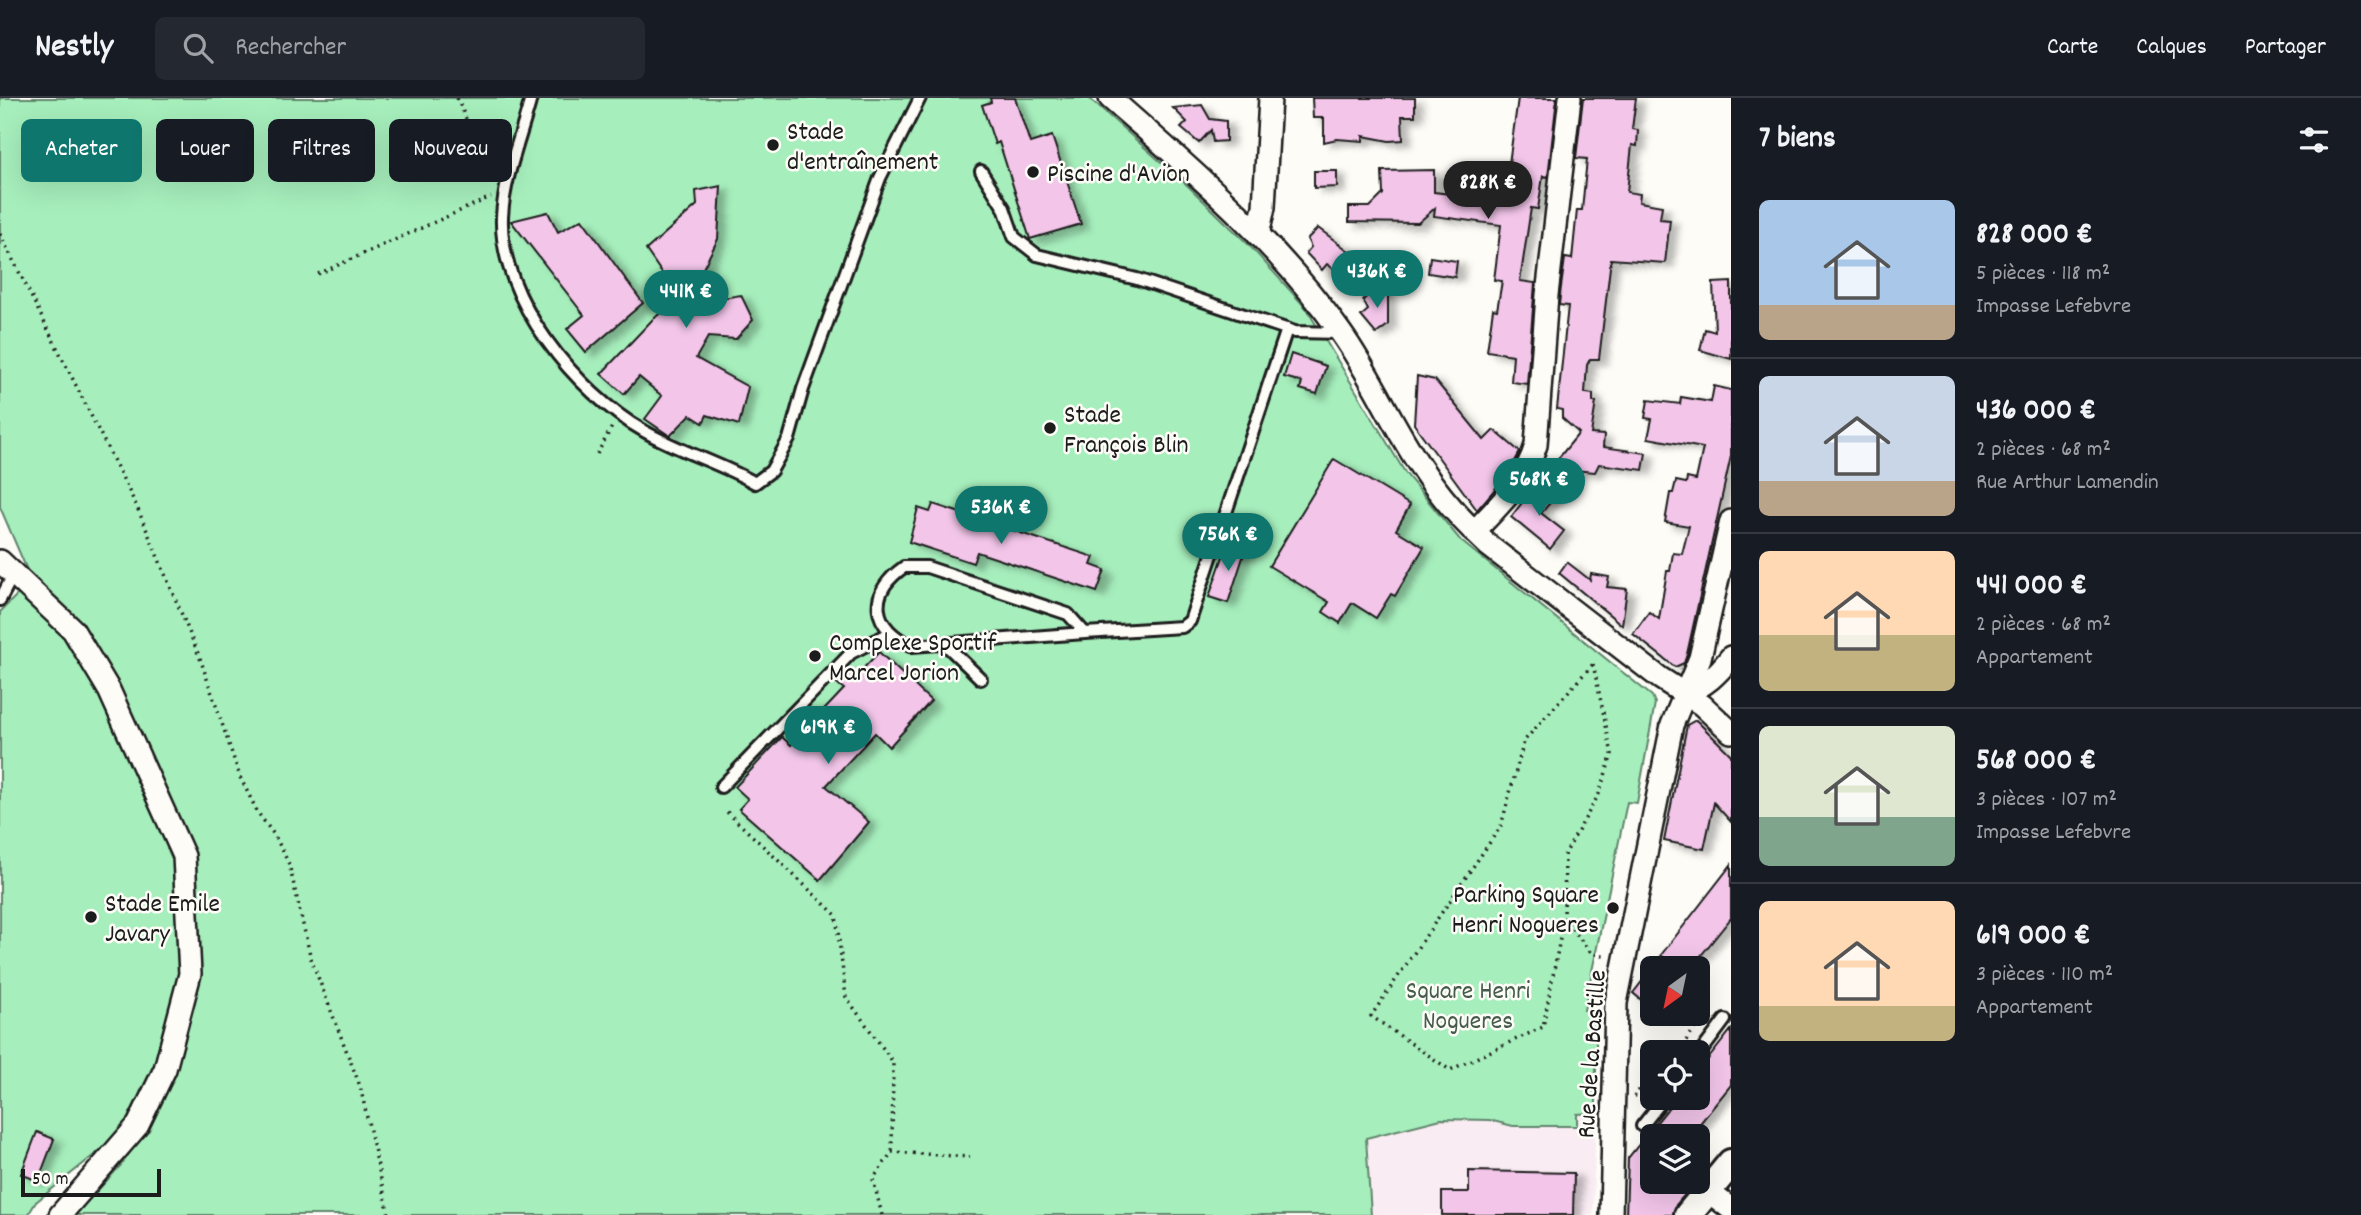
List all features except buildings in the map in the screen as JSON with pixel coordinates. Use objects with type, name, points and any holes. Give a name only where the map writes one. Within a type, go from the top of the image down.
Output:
[{"type":"street","points":[[1110,98],[1179,158],[1258,235],[1342,334],[1419,465],[1474,532],[1543,588],[1702,705],[1731,732]]},
{"type":"street","points":[[1258,235],[1264,207],[1270,98]]},
{"type":"street","points":[[1474,532],[1522,479],[1531,465],[1536,445],[1547,295],[1570,98]]},
{"type":"street","name":"Rue de la Bastille","points":[[1611,1215],[1615,1025],[1624,961],[1672,725],[1700,658],[1731,521]]},
{"type":"street","points":[[7,567],[74,629],[109,690],[184,856],[191,974],[165,1069],[138,1125],[60,1215]]},
{"type":"street","points":[[1685,694],[1703,687],[1731,657]]},
{"type":"street","points":[[1710,1189],[1731,1163]]},
{"type":"street","points":[[1710,1193],[1731,1209]]},
{"type":"street","points":[[1688,1215],[1706,1194]]},
{"type":"lane","points":[[531,98],[501,194],[504,244],[526,307],[564,362],[619,414],[642,430],[684,452],[755,483],[771,471],[789,439],[803,389],[880,178],[920,98]]},
{"type":"lane","points":[[981,171],[1004,208],[1014,237],[1037,255],[1137,279],[1287,329],[1342,334]]},
{"type":"lane","points":[[1085,633],[1068,614],[927,568],[904,567],[893,575],[881,594],[880,617],[890,633],[912,646],[1182,627],[1190,621],[1287,329]]},
{"type":"lane","points":[[0,600],[7,567]]},
{"type":"lane","points":[[721,787],[851,653],[890,633]]},
{"type":"lane","points":[[946,645],[981,679]]},
{"type":"lane","points":[[1710,1040],[1725,1020]]},
{"type":"lane","points":[[1644,1124],[1655,1110]]},
{"type":"path","points":[[318,274],[501,194],[457,98]]},
{"type":"path","points":[[0,234],[137,507],[200,658],[240,777],[257,813],[275,836],[289,864],[310,959],[360,1086],[389,1215]]},
{"type":"path","points":[[597,454],[619,414]]},
{"type":"path","points":[[1564,918],[1543,1027],[1450,1070],[1371,1016],[1501,826],[1524,741],[1593,664],[1612,754],[1599,794],[1565,854],[1564,918],[1591,953],[1624,961]]},
{"type":"path","points":[[727,812],[836,915],[846,997],[893,1062],[892,1152],[873,1179],[882,1215]]},
{"type":"path","points":[[892,1152],[970,1157]]},
{"type":"shaded area","points":[[1596,1113],[1593,1215],[1339,1215],[1329,1147],[1441,1119],[1489,1120],[1513,1126],[1577,1126],[1577,1114]]},
{"type":"green space","name":"Complexe Sportif Marcel Jorion","points":[[0,98],[1089,98],[1188,186],[1249,245],[1306,308],[1406,474],[1461,541],[1652,696],[1655,703],[1637,803],[1627,802],[1584,1010],[1596,1013],[1596,1113],[1577,1114],[1577,1126],[1513,1126],[1489,1120],[1441,1119],[1366,1138],[1371,1215],[75,1215],[121,1165],[143,1134],[190,985],[184,840],[27,570],[0,507]]},
{"type":"green space","name":"Stade Emile Javary","points":[[20,592],[65,637],[108,710],[177,860],[180,943],[178,980],[164,1040],[149,1088],[125,1130],[36,1202],[28,1215],[0,1215],[0,612]]},
{"type":"place","name":"Stade d'entraînement","points":[[773,145]]},
{"type":"place","name":"Piscine d'Avion","points":[[1033,172]]},
{"type":"place","name":"Stade François Blin","points":[[1050,428]]},
{"type":"place","name":"Complexe Sportif Marcel Jorion","points":[[815,656]]},
{"type":"place","name":"Parking Square Henri Nogueres","points":[[1613,908]]},
{"type":"place","name":"Stade Emile Javary","points":[[91,917]]},
{"type":"park label","name":"Square Henri Nogueres","points":[[1468,1004]]}]
